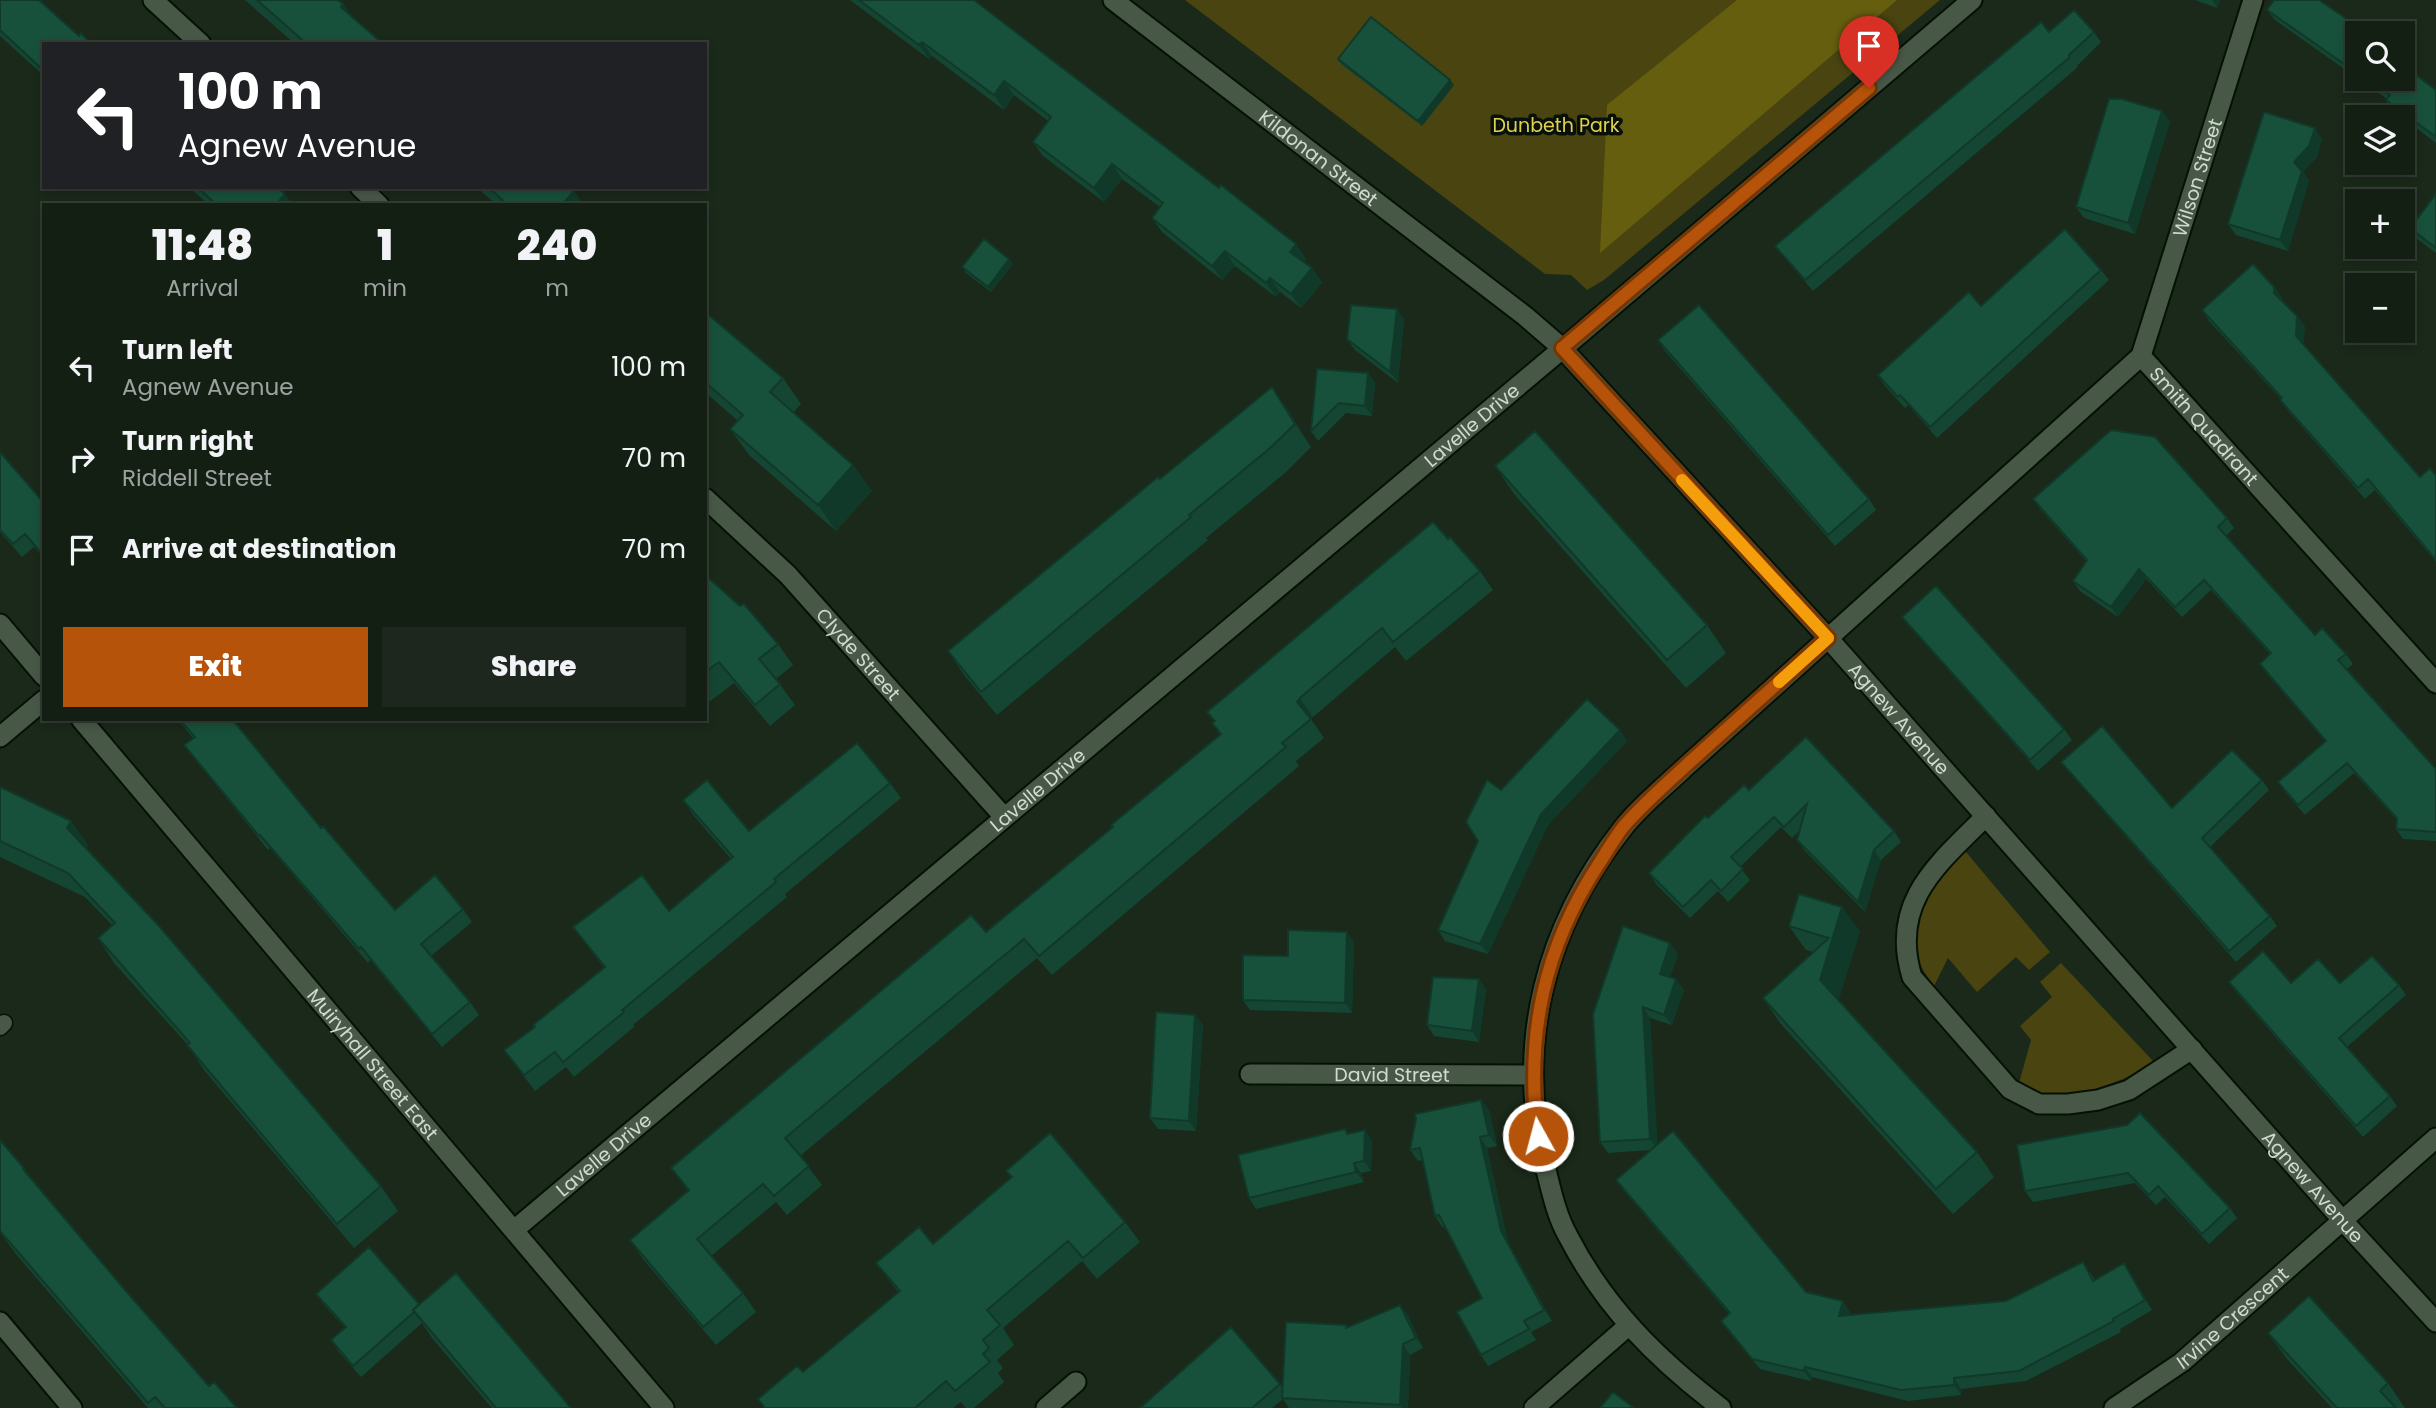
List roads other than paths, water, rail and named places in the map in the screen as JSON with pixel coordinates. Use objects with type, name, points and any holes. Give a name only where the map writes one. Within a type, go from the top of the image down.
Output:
[{"type":"street","points":[[153,0],[199,42]]},
{"type":"street","name":"Kildonan Street","points":[[1113,0],[1525,316]]},
{"type":"street","name":"Lavelle Drive","points":[[514,1230],[1972,0]]},
{"type":"street","name":"Wilson Street","points":[[2141,356],[2253,0]]},
{"type":"street","points":[[362,189],[377,203]]},
{"type":"street","name":"Agnew Avenue","points":[[1525,316],[1562,348],[1828,638],[2344,1222],[2436,1322]]},
{"type":"street","name":"Smith Quadrant","points":[[1828,638],[2141,356],[2436,684]]},
{"type":"street","name":"Clyde Street","points":[[707,500],[788,575],[1004,817]]},
{"type":"street","points":[[0,624],[42,674]]},
{"type":"street","points":[[1721,1408],[1677,1375],[1628,1326],[1594,1281],[1566,1235],[1538,1136],[1532,1075],[1536,1020],[1549,965],[1564,925],[1584,887],[1623,827],[1828,638]]},
{"type":"street","points":[[0,737],[42,702]]},
{"type":"street","name":"Muiryhall Street East","points":[[83,721],[664,1408]]},
{"type":"street","points":[[1986,816],[1931,870],[1918,891],[1910,913],[1905,956],[1912,977],[2010,1089],[2039,1104],[2098,1100],[2129,1090],[2192,1049]]},
{"type":"street","name":"David Street","points":[[1250,1074],[1532,1075]]},
{"type":"street","points":[[2344,1222],[2436,1138]]},
{"type":"street","name":"Irvine Crescent","points":[[2115,1408],[2182,1362],[2344,1222]]},
{"type":"street","points":[[0,1322],[72,1408]]},
{"type":"street","points":[[1534,1408],[1628,1326]]},
{"type":"street","points":[[1046,1408],[1076,1382]]},
{"type":"park label","name":"Dunbeth Park","points":[[1556,125]]}]
